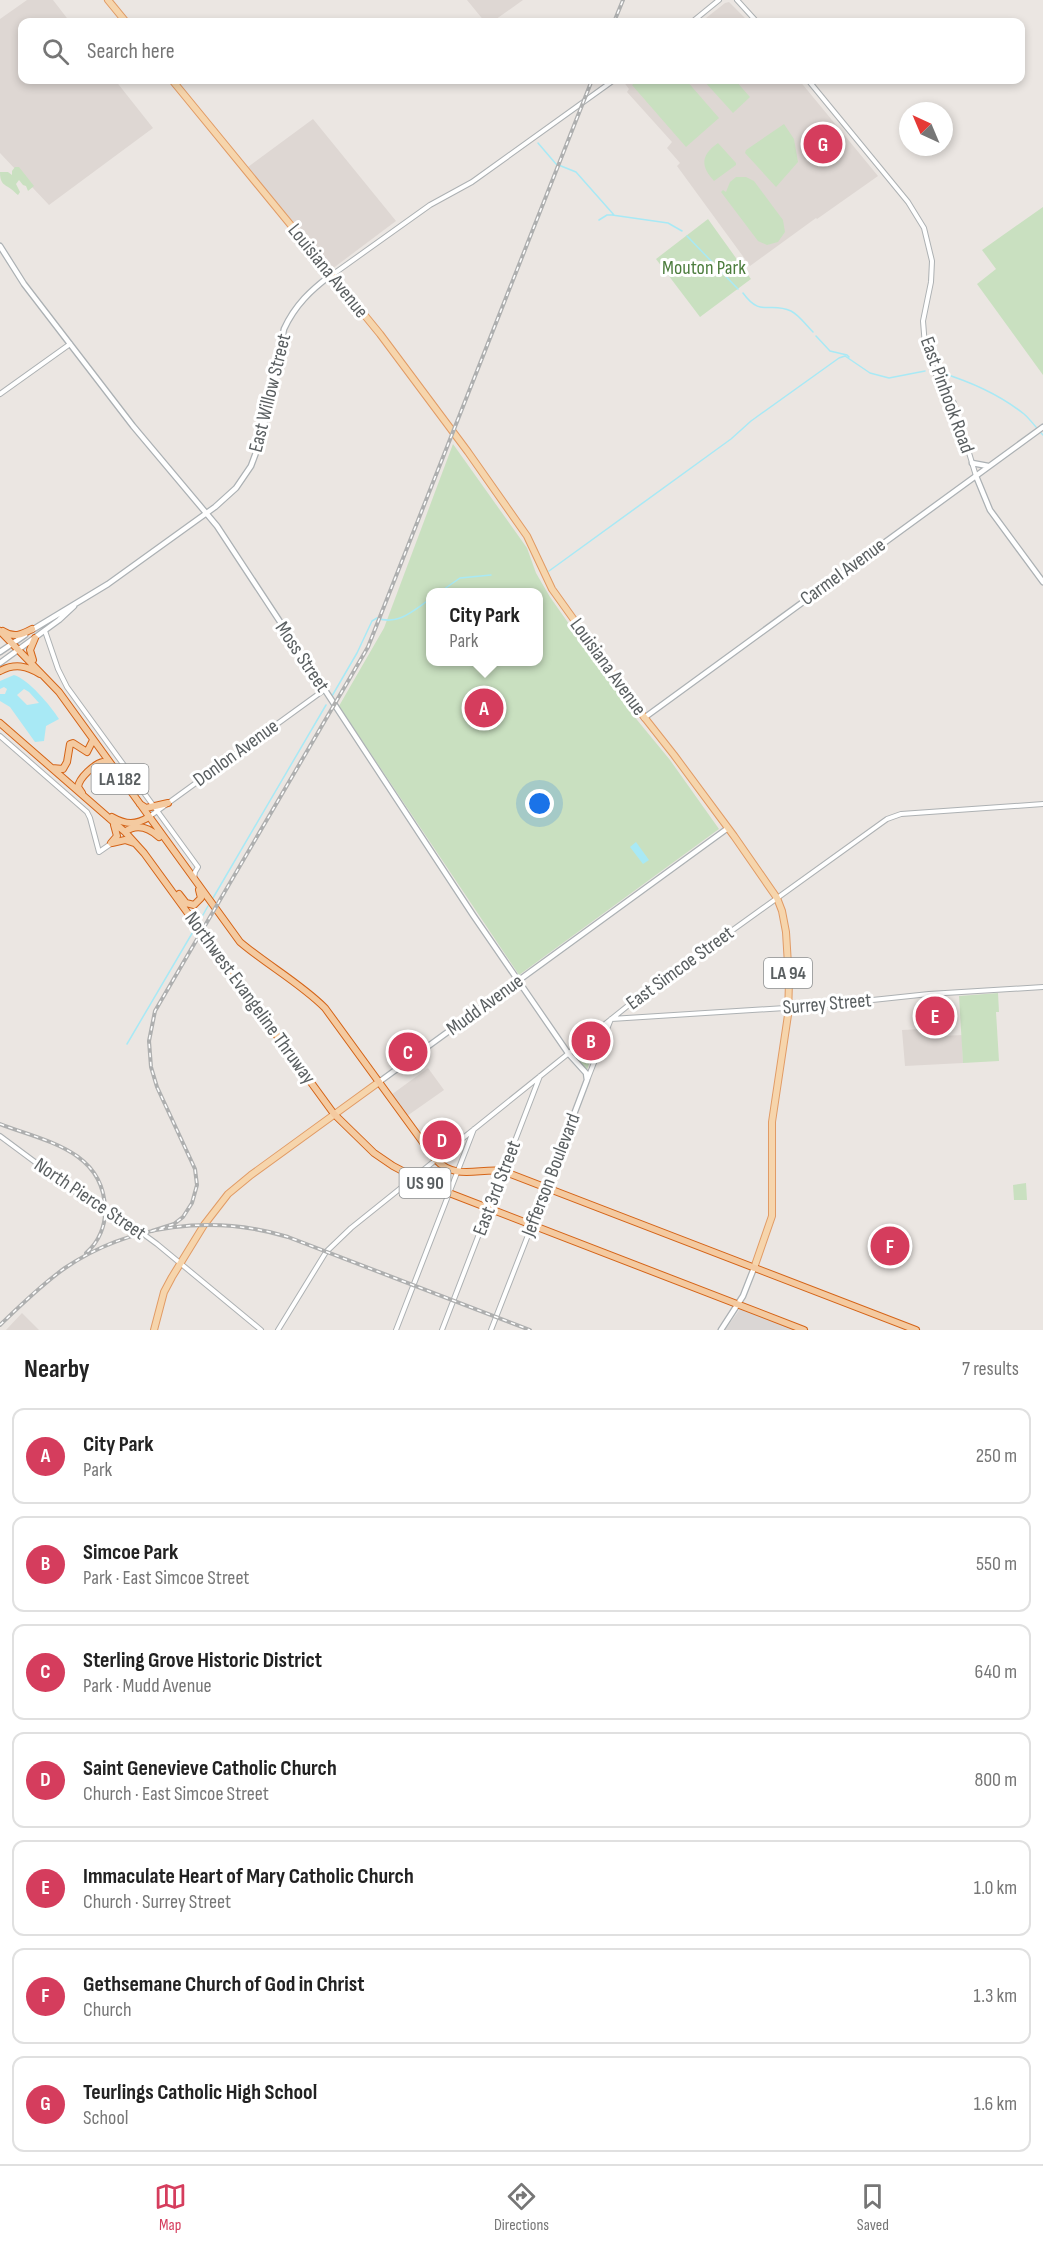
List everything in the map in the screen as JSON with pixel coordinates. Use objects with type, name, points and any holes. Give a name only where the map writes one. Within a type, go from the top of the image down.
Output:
[{"type":"highway","points":[[0,630],[12,636],[19,636],[32,629]]},
{"type":"highway","name":"LA 182","points":[[0,630],[49,680],[240,942],[325,1008],[379,1082]]},
{"type":"highway","points":[[35,638],[30,656],[38,668]]},
{"type":"highway","points":[[0,671],[11,666],[26,667],[49,680]]},
{"type":"highway","name":"Northwest Evangeline Thruway","points":[[0,723],[109,817],[137,845],[334,1114],[369,1148],[413,1177],[532,1225]]},
{"type":"highway","points":[[51,768],[63,769],[70,744],[73,743],[87,752],[93,740]]},
{"type":"highway","points":[[115,771],[103,762],[98,763],[78,784],[90,801],[116,820],[136,823],[149,817]]},
{"type":"highway","points":[[139,804],[146,808],[156,809],[168,803]]},
{"type":"highway","points":[[109,817],[117,831],[117,836],[111,843]]},
{"type":"highway","points":[[125,832],[134,827],[145,828],[156,834],[172,850]]},
{"type":"highway","points":[[111,843],[125,840],[137,845]]},
{"type":"highway","points":[[149,860],[164,874],[186,903],[191,905],[197,904],[201,898],[194,880]]},
{"type":"highway","name":"US 90","points":[[379,1082],[435,1159],[447,1169],[457,1172],[504,1172],[916,1330]]},
{"type":"highway","name":"US 90","points":[[532,1225],[804,1330]]},
{"type":"main road","points":[[108,0],[123,18]]},
{"type":"main road","name":"Louisiana Avenue","points":[[175,84],[380,334],[527,536],[552,589],[777,898],[786,932],[788,1007],[772,1122],[772,1216],[754,1268],[738,1304],[721,1330]]},
{"type":"main road","name":"Moss Street","points":[[0,246],[15,272],[133,426],[207,513],[518,981],[568,1053],[586,1073],[587,1080]]},
{"type":"main road","name":"East Willow Street","points":[[0,663],[45,631],[74,606],[207,513],[236,488],[256,454],[281,338],[288,320],[307,294],[332,275]]},
{"type":"main road","name":"Carmel Avenue","points":[[645,718],[1042,428]]},
{"type":"main road","points":[[972,463],[988,466]]},
{"type":"main road","name":"East Pinhook Road","points":[[976,476],[980,490],[994,516],[1043,582]]},
{"type":"main road","points":[[964,484],[980,490]]},
{"type":"main road","name":"East Willow Street","points":[[0,652],[57,613],[74,606]]},
{"type":"main road","points":[[45,631],[45,625],[57,613]]},
{"type":"main road","name":"Mudd Avenue","points":[[154,1330],[164,1292],[180,1262],[217,1208],[240,1184],[728,828]]},
{"type":"main road","name":"Jefferson Boulevard","points":[[532,1225],[587,1080]]},
{"type":"street","points":[[697,18],[719,0]]},
{"type":"street","points":[[737,0],[753,18]]},
{"type":"street","name":"East Willow Street","points":[[332,275],[430,205],[479,177],[608,84]]},
{"type":"street","name":"East Pinhook Road","points":[[811,84],[902,195],[924,228],[932,256],[932,275],[923,321],[927,352],[935,373],[954,404],[976,476]]},
{"type":"street","points":[[0,394],[70,344]]},
{"type":"street","points":[[45,631],[64,682],[198,867],[194,880]]},
{"type":"street","name":"Donlon Avenue","points":[[168,803],[324,690]]},
{"type":"street","points":[[0,736],[87,812],[99,852],[125,832]]},
{"type":"street","name":"East Simcoe Street","points":[[278,1330],[329,1248],[413,1177],[611,1019],[894,815],[1043,804]]},
{"type":"street","points":[[149,817],[156,809]]},
{"type":"street","name":"Surrey Street","points":[[611,1019],[1043,987]]},
{"type":"street","name":"Jefferson Boulevard","points":[[587,1080],[611,1019]]},
{"type":"street","name":"East 3rd Street","points":[[442,1330],[541,1075]]},
{"type":"street","points":[[396,1330],[474,1127]]},
{"type":"street","name":"North Pierce Street","points":[[1,1137],[105,1214],[142,1233],[261,1330]]},
{"type":"street","name":"Jefferson Boulevard","points":[[491,1330],[532,1225]]},
{"type":"shaded area","points":[[27,0],[53,0],[67,18],[18,18],[18,84],[118,84],[153,128],[49,205],[0,153],[0,19]]},
{"type":"shaded area","points":[[467,0],[523,0],[498,18],[482,18]]},
{"type":"shaded area","points":[[729,2],[745,18],[706,18]]},
{"type":"shaded area","points":[[625,84],[802,84],[878,176],[750,266],[677,166],[680,163],[667,148],[672,142],[627,92],[629,89]]},
{"type":"shaded area","points":[[313,119],[396,221],[332,269],[248,167]]},
{"type":"shaded area","points":[[941,1028],[942,1036],[962,1035],[963,1063],[905,1066],[902,1030]]},
{"type":"shaded area","points":[[428,1068],[444,1090],[407,1116],[391,1095]]},
{"type":"shaded area","points":[[740,1309],[795,1330],[725,1330]]},
{"type":"shaded area","points":[[22,1313],[39,1330],[6,1330]]},
{"type":"green space","points":[[689,84],[719,118],[686,147],[632,85]]},
{"type":"green space","points":[[707,84],[739,84],[750,97],[733,113]]},
{"type":"green space","points":[[784,124],[794,139],[798,162],[776,187],[745,153],[746,150]]},
{"type":"green space","points":[[718,143],[736,165],[714,181],[706,170],[704,161],[708,152]]},
{"type":"green space","points":[[15,167],[19,167],[34,186],[28,191],[19,180],[16,184],[20,192],[18,195],[3,183],[0,176],[0,172],[8,172],[12,175]]},
{"type":"green space","points":[[736,177],[746,177],[754,181],[783,220],[785,232],[778,242],[767,245],[758,241],[721,192],[723,190],[726,192],[730,182]]},
{"type":"green space","points":[[1043,207],[1043,375],[977,284],[996,269],[982,250]]},
{"type":"green space","name":"Mouton Park","points":[[708,219],[751,279],[700,317],[656,259]]},
{"type":"green space","points":[[453,444],[527,548],[536,573],[550,597],[633,715],[670,760],[719,829],[519,975],[339,706],[384,628]]},
{"type":"green space","points":[[998,993],[999,1012],[996,1012],[999,1061],[963,1063],[959,996]]},
{"type":"green space","points":[[601,1030],[587,1070],[570,1053]]},
{"type":"green space","points":[[1026,1183],[1027,1200],[1014,1200],[1013,1185]]},
{"type":"water","points":[[14,675],[20,678],[39,694],[59,719],[46,726],[44,741],[35,742],[10,707],[0,701],[0,694],[5,694],[7,689],[4,687],[0,689],[0,681]],"holes":[[[24,689],[39,703],[27,705],[17,695]]]},
{"type":"water","points":[[636,842],[649,860],[643,864],[630,847]]},
{"type":"waterway","points":[[538,143],[556,164],[576,172],[614,215]]},
{"type":"waterway","points":[[599,220],[612,215],[668,223],[682,231]]},
{"type":"waterway","points":[[687,236],[738,289]]},
{"type":"waterway","points":[[743,293],[749,301],[760,307],[777,307],[791,311],[813,332]]},
{"type":"waterway","points":[[816,336],[830,351],[849,357]]},
{"type":"waterway","points":[[549,571],[839,358],[845,356],[870,373],[889,378],[925,371]]},
{"type":"waterway","points":[[942,373],[974,385],[1005,401],[1024,414],[1043,435]]},
{"type":"waterway","points":[[446,588],[460,578],[491,575]]},
{"type":"waterway","points":[[332,696],[357,653],[372,621],[377,618],[392,620],[405,616],[426,602]]},
{"type":"waterway","points":[[213,898],[326,705]]},
{"type":"waterway","points":[[199,922],[208,906]]},
{"type":"waterway","points":[[127,1044],[194,930]]},
{"type":"railway","points":[[616,18],[623,0]]},
{"type":"railway","points":[[152,1231],[174,1224],[183,1217],[192,1203],[197,1185],[195,1169],[157,1087],[151,1067],[149,1041],[155,1011],[368,647],[590,84]]},
{"type":"railway","points":[[0,1124],[68,1151],[82,1160],[94,1173],[102,1188],[105,1214],[98,1238],[86,1253]]},
{"type":"railway","points":[[0,1325],[48,1281],[90,1253],[117,1241],[144,1233],[173,1227],[202,1225],[260,1230],[288,1237],[530,1330]]},
{"type":"place","name":"Teurlings Catholic High School","points":[[823,144]]},
{"type":"place","name":"City Park","points":[[484,708]]},
{"type":"place","name":"Immaculate Heart of Mary Catholic Church","points":[[935,1016]]},
{"type":"place","name":"Simcoe Park","points":[[591,1041]]},
{"type":"place","name":"Sterling Grove Historic District","points":[[408,1052]]},
{"type":"place","name":"Saint Genevieve Catholic Church","points":[[442,1140]]},
{"type":"place","name":"Gethsemane Church of God in Christ","points":[[890,1246]]}]
